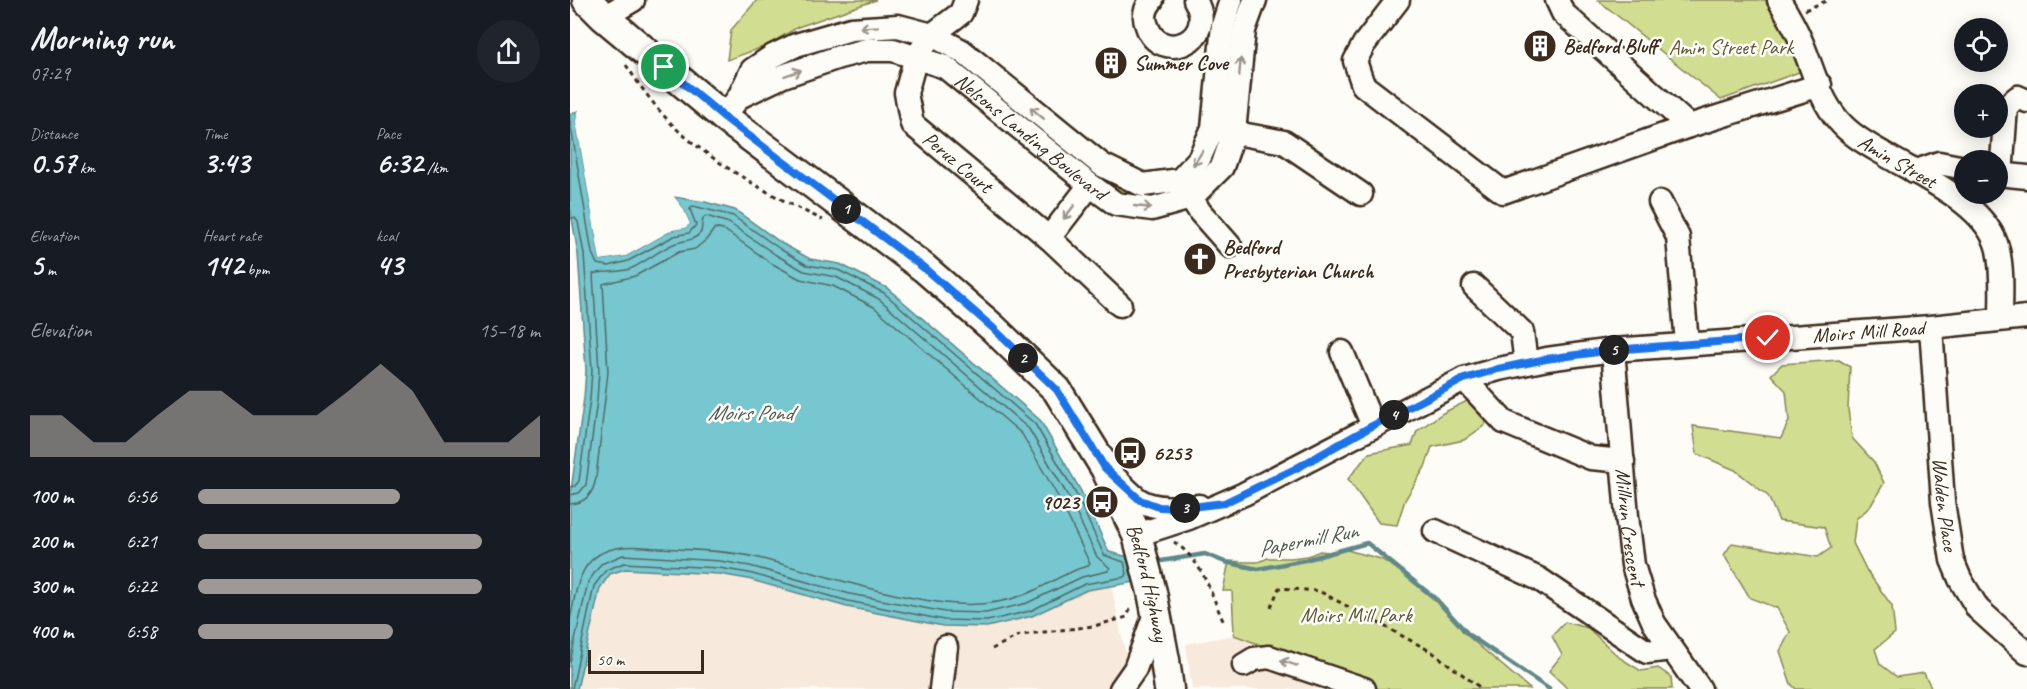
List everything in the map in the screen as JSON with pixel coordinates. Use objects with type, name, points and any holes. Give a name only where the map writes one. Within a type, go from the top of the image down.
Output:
[{"type":"main road","name":"Bedford Highway","points":[[595,9],[731,107],[924,268],[993,328],[1057,390],[1105,468],[1138,544],[1146,602],[1165,660],[1168,689]]},
{"type":"street","points":[[595,9],[633,0]]},
{"type":"street","name":"Peruz Court","points":[[966,0],[961,13],[932,35],[916,57],[906,93],[912,124],[1049,238],[1120,305]]},
{"type":"street","points":[[1152,0],[1145,13],[1145,22],[1154,38],[1171,46],[1189,42],[1200,27],[1255,0]]},
{"type":"street","points":[[1230,246],[1200,212],[1185,189],[1199,159],[1224,130],[1216,18],[1232,0]]},
{"type":"street","points":[[1398,0],[1364,44],[1355,61],[1363,85],[1503,192],[1689,126],[1820,86]]},
{"type":"street","points":[[1557,0],[1563,13],[1689,126]]},
{"type":"street","name":"Amin Street","points":[[1784,9],[1837,119],[1860,139],[1968,207],[1981,218],[1998,248],[2001,273],[2001,319]]},
{"type":"street","name":"Nelsons Landing Boulevard","points":[[731,107],[752,70],[773,56],[796,45],[851,28],[898,26],[932,35],[962,51],[1102,165],[1143,185],[1185,189]]},
{"type":"street","name":"Nelsons Landing Boulevard","points":[[731,107],[783,76],[867,50],[892,50],[945,67],[1116,204],[1152,208],[1185,189]]},
{"type":"street","points":[[2002,150],[2006,107],[2018,98],[2027,101]]},
{"type":"street","points":[[1224,130],[1284,142],[1360,194]]},
{"type":"street","points":[[1914,172],[1939,163],[1954,166]]},
{"type":"street","points":[[2008,175],[2027,177]]},
{"type":"street","points":[[1049,238],[1090,185]]},
{"type":"street","points":[[1660,202],[1678,237],[1687,344]]},
{"type":"street","points":[[1474,286],[1522,332],[1526,363]]},
{"type":"street","name":"Moirs Mill Road","points":[[1138,544],[1295,469],[1464,379],[1526,363],[1613,350],[1931,327],[2027,317]]},
{"type":"street","name":"Walden Place","points":[[1931,327],[1943,502],[1952,560],[1960,579],[1978,609],[2027,653]]},
{"type":"street","name":"Millrun Crescent","points":[[1613,350],[1633,565],[1643,598],[1654,623],[1700,689]]},
{"type":"street","points":[[1342,352],[1372,426]]},
{"type":"street","points":[[1464,379],[1504,422],[1591,458],[1623,461]]},
{"type":"street","points":[[1105,468],[1140,500],[1159,507],[1183,508],[1224,503]]},
{"type":"street","points":[[1435,531],[1539,579],[1647,652],[1671,650]]},
{"type":"street","points":[[1121,689],[1135,669],[1146,602]]},
{"type":"street","points":[[941,689],[946,647]]},
{"type":"street","points":[[1244,665],[1254,659],[1269,657],[1364,689]]},
{"type":"path","points":[[1784,9],[1828,0]]},
{"type":"path","points":[[1188,552],[1199,567],[1224,623]]},
{"type":"path","points":[[1271,607],[1279,588],[1319,591],[1432,652],[1482,689]]},
{"type":"path","points":[[992,649],[1020,635],[1094,626],[1127,617],[1132,609],[1146,602]]},
{"type":"shaded area","points":[[625,569],[719,574],[748,579],[847,607],[943,626],[1111,585],[1133,689],[577,689],[600,588],[610,574]]},
{"type":"shaded area","points":[[1234,635],[1379,689],[1192,689],[1186,644]]},
{"type":"green space","points":[[757,0],[876,0],[798,27],[766,46],[727,60],[731,30]]},
{"type":"green space","name":"Amin Street Park","points":[[1598,0],[1768,0],[1781,20],[1802,71],[1721,100]]},
{"type":"green space","points":[[944,50],[1118,186],[1134,191],[1175,191],[1145,198],[1115,192],[944,57],[941,52]]},
{"type":"green space","points":[[1839,360],[1850,367],[1848,409],[1852,438],[1874,462],[1884,483],[1870,507],[1856,519],[1853,543],[1867,571],[1892,606],[1895,633],[1875,649],[1880,664],[1897,677],[1924,673],[1932,689],[1796,689],[1791,684],[1780,651],[1790,632],[1777,608],[1750,598],[1724,555],[1732,543],[1818,557],[1831,548],[1824,527],[1779,521],[1768,496],[1735,470],[1697,454],[1693,426],[1781,438],[1789,421],[1786,391],[1771,375],[1782,364]]},
{"type":"green space","points":[[1467,401],[1488,412],[1485,425],[1464,440],[1432,447],[1425,467],[1405,500],[1397,525],[1379,523],[1348,479],[1369,453],[1412,445],[1417,431],[1443,413]]},
{"type":"green space","name":"Moirs Mill Park","points":[[1343,549],[1381,559],[1412,578],[1457,623],[1463,632],[1530,689],[1379,689],[1234,635],[1232,591],[1223,591],[1229,561],[1258,562],[1268,558],[1308,556],[1320,551]]},
{"type":"green space","points":[[1565,622],[1588,628],[1620,658],[1641,671],[1658,668],[1671,677],[1672,689],[1568,689],[1549,671],[1562,655],[1552,636]]},
{"type":"water","name":"Moirs Pond","points":[[578,111],[576,121],[600,260],[626,256],[672,230],[685,228],[690,224],[683,208],[674,197],[735,210],[783,244],[810,259],[840,264],[887,288],[1040,420],[1081,491],[1109,552],[1129,557],[1136,582],[1087,590],[1032,616],[987,627],[943,626],[847,607],[748,579],[719,574],[625,569],[610,574],[600,588],[577,689],[570,689],[570,497],[586,370],[578,254],[570,207],[570,114]]},
{"type":"pier","points":[[578,111],[580,111],[579,121],[603,257],[625,253],[671,228],[687,223],[671,198],[672,194],[683,208],[690,224],[685,228],[672,230],[626,256],[600,260],[576,121]]},
{"type":"waterway","name":"Papermill Run","points":[[1155,562],[1205,554],[1225,562],[1258,569],[1305,560],[1367,543],[1437,600],[1469,635],[1549,689]]},
{"type":"place","name":"Bedford Bluff","points":[[1540,46]]},
{"type":"place","name":"Summer Cove","points":[[1111,63]]},
{"type":"place","name":"Bedford Presbyterian Church","points":[[1200,259]]},
{"type":"place","name":"6253","points":[[1130,453]]},
{"type":"place","name":"9023","points":[[1102,502]]},
{"type":"route","points":[[664,67],[724,117],[924,268],[993,328],[1057,390],[1105,468],[1140,500],[1159,507],[1183,508],[1224,503],[1295,469],[1464,379],[1498,369],[1546,359],[1613,350],[1768,338]]}]
